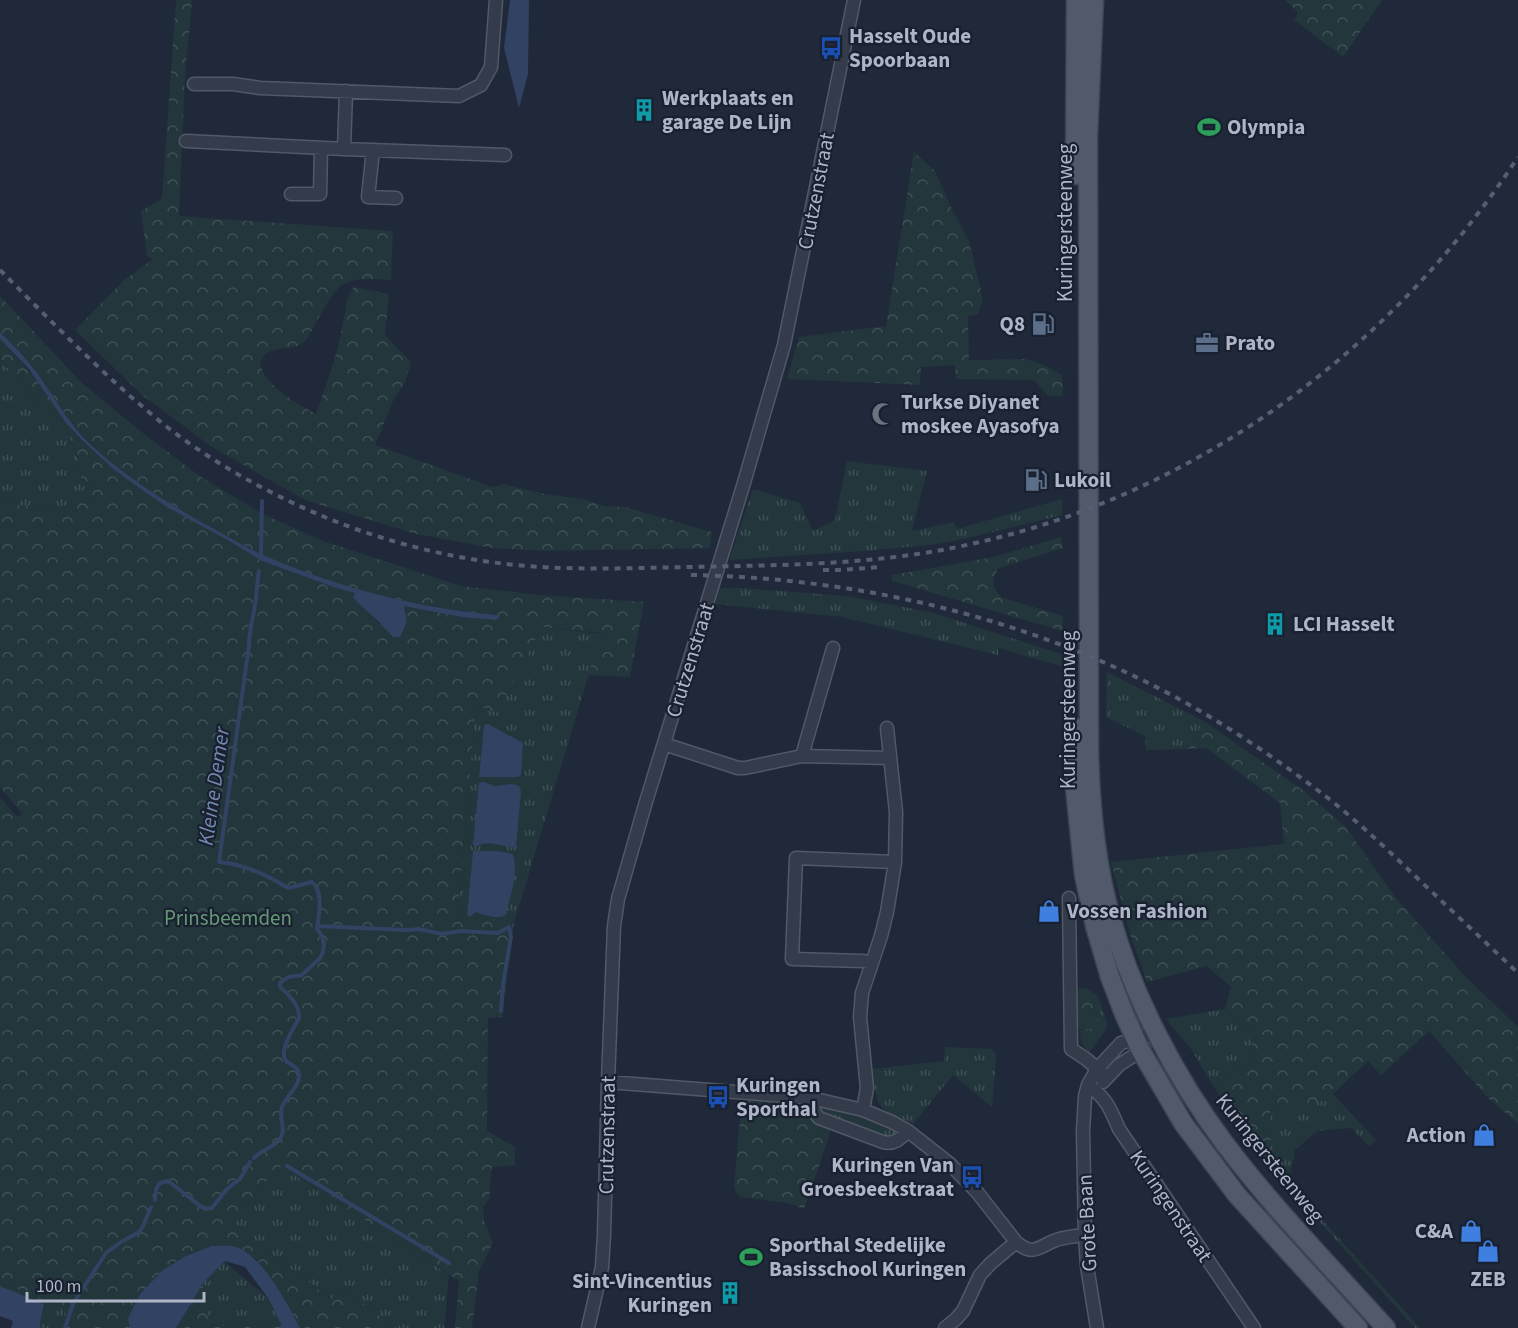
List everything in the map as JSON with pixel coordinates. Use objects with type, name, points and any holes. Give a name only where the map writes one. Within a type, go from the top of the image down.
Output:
[{"type":"main road","name":"Kuringersteenweg","points":[[1076,0],[1075,364],[1078,603],[1075,789],[1084,875],[1095,926],[1110,977],[1125,1016],[1138,1045],[1183,1123],[1237,1195],[1358,1328]]},
{"type":"main road","name":"Kuringersteenweg","points":[[1094,0],[1088,136],[1090,792],[1097,851],[1109,913],[1127,970],[1156,1033],[1199,1106],[1224,1143],[1257,1184],[1386,1328]]},
{"type":"street","points":[[194,84],[459,96],[480,85],[491,67],[496,0]]},
{"type":"street","name":"Crutzenstraat","points":[[588,1328],[602,1267],[614,926],[618,899],[784,345],[854,0]]},
{"type":"street","points":[[344,150],[346,91]]},
{"type":"street","points":[[186,141],[344,150],[505,155]]},
{"type":"street","points":[[291,194],[320,194],[321,148]]},
{"type":"street","points":[[373,150],[368,197],[396,198]]},
{"type":"street","points":[[802,756],[832,648]]},
{"type":"street","points":[[863,1110],[867,1088],[860,1017],[862,993],[887,912],[895,862],[896,812],[887,728]]},
{"type":"street","points":[[664,744],[738,768],[802,756],[890,758]]},
{"type":"street","points":[[872,963],[792,959],[796,858],[895,862]]},
{"type":"street","points":[[1069,898],[1071,1049],[1102,1073]]},
{"type":"street","points":[[1092,1087],[1120,1043],[1138,1045],[1156,1033]]},
{"type":"street","points":[[608,1082],[811,1098],[863,1110],[908,1131],[935,1151],[963,1176],[1023,1248],[1032,1251],[1062,1238],[1085,1235]]},
{"type":"street","name":"Grote Baan","points":[[1092,1087],[1085,1096],[1083,1131],[1085,1235],[1087,1266],[1097,1328]]},
{"type":"street","name":"Kuringenstraat","points":[[1092,1087],[1107,1102],[1119,1129],[1254,1328]]},
{"type":"street","points":[[811,1098],[815,1113],[819,1118],[883,1142],[890,1144],[898,1141],[908,1131]]},
{"type":"street","points":[[945,1328],[963,1311],[980,1275],[1016,1242]]},
{"type":"green space","points":[[176,0],[192,0],[185,75],[179,216],[393,231],[391,280],[362,279],[352,281],[338,289],[305,341],[296,346],[270,351],[260,361],[262,369],[273,385],[316,414],[336,354],[351,290],[354,287],[389,294],[385,335],[411,362],[405,382],[393,401],[375,445],[493,487],[504,484],[544,494],[583,499],[604,506],[625,507],[712,532],[710,548],[545,551],[492,548],[416,534],[305,500],[212,447],[142,395],[75,330],[124,280],[153,259],[147,256],[141,211],[162,199]]},
{"type":"green space","points":[[1285,0],[1382,0],[1343,57],[1294,20],[1298,12]]},
{"type":"green space","points":[[914,152],[935,171],[969,241],[983,299],[978,314],[968,316],[969,360],[1026,359],[1044,365],[1062,375],[1063,396],[1048,396],[1034,380],[956,379],[955,365],[921,367],[920,385],[787,379],[799,337],[886,326]]},
{"type":"green space","name":"Prinsbeemden","points":[[0,296],[82,383],[201,477],[263,514],[323,541],[461,586],[541,595],[644,602],[630,677],[588,675],[601,633],[542,627],[497,713],[476,705],[457,916],[514,923],[502,1017],[488,1018],[487,1131],[515,1147],[515,1165],[492,1167],[489,1199],[483,1207],[484,1221],[493,1243],[479,1271],[472,1328],[455,1328],[459,1281],[281,1166],[243,1207],[226,1220],[331,1299],[342,1289],[397,1328],[300,1328],[284,1298],[255,1258],[234,1248],[137,1328],[67,1328],[65,1308],[0,1282],[0,797],[16,816],[23,815],[0,787],[0,504],[57,510],[90,500],[95,486],[82,481],[77,454],[64,423],[28,392],[0,359],[0,339],[35,377],[66,423],[112,468],[167,507],[262,561],[356,593],[379,624],[406,612],[404,606],[461,617],[496,620],[496,615],[407,601],[320,577],[256,551],[156,495],[112,463],[78,431],[33,367],[0,332]]},
{"type":"green space","points":[[0,359],[28,392],[64,423],[77,454],[82,481],[95,486],[90,500],[57,510],[0,504]]},
{"type":"green space","points":[[847,461],[927,471],[912,531],[954,522],[957,529],[1062,499],[1062,515],[929,545],[729,560],[753,489],[800,503],[813,531],[835,520]]},
{"type":"green space","points":[[1061,537],[1063,548],[999,568],[993,581],[995,589],[1004,598],[1063,616],[1062,631],[892,581],[892,575],[994,557]]},
{"type":"green space","points":[[720,588],[847,596],[934,613],[1064,655],[1064,667],[998,648],[998,655],[842,617],[715,604]]},
{"type":"green space","points":[[542,627],[601,634],[514,923],[457,917],[476,705],[497,712]]},
{"type":"green space","points":[[1107,672],[1204,721],[1185,749],[1146,750],[1145,736],[1106,717]]},
{"type":"green space","points":[[1204,721],[1304,791],[1346,827],[1395,897],[1464,975],[1518,1027],[1518,1124],[1487,1097],[1429,1031],[1381,1075],[1368,1061],[1329,1100],[1270,1111],[1271,1146],[1259,1151],[1213,1086],[1247,1065],[1254,1033],[1225,1009],[1231,987],[1207,966],[1147,982],[1130,934],[1111,862],[1284,844],[1280,803],[1206,748],[1185,749]]},
{"type":"green space","points":[[1086,988],[1098,996],[1095,1010],[1098,1028],[1080,1030],[1075,989]]},
{"type":"green space","points":[[1098,996],[1107,1022],[1106,1029],[1089,1053],[1082,1043],[1080,1030],[1083,1031],[1098,1018],[1095,1010]]},
{"type":"green space","points":[[1225,1009],[1254,1033],[1247,1065],[1213,1086],[1191,1049],[1166,1019]]},
{"type":"green space","points":[[945,1047],[991,1049],[995,1053],[992,1107],[953,1075],[913,1124],[881,1106],[876,1092],[873,1069],[944,1061]]},
{"type":"green space","points":[[1333,1094],[1376,1140],[1369,1146],[1351,1128],[1317,1131],[1295,1150],[1289,1183],[1420,1328],[1415,1328],[1273,1170],[1259,1151],[1271,1146],[1270,1111]]},
{"type":"green space","points":[[744,1098],[803,1102],[831,1125],[830,1134],[813,1126],[801,1113],[741,1108],[741,1100]]},
{"type":"green space","points":[[817,1106],[855,1114],[898,1133],[891,1140],[822,1116]]},
{"type":"green space","points":[[741,1108],[801,1113],[813,1126],[830,1134],[804,1209],[788,1203],[740,1197],[736,1193],[734,1186]]},
{"type":"green space","points":[[281,1166],[449,1275],[444,1328],[397,1328],[342,1289],[332,1299],[225,1220],[243,1207]]},
{"type":"green space","points":[[224,1261],[268,1298],[281,1324],[209,1326],[202,1284]]},
{"type":"green space","points":[[0,1282],[65,1308],[67,1328],[39,1328],[44,1304],[0,1286]]},
{"type":"green space","points":[[202,1284],[210,1326],[281,1324],[280,1328],[176,1328]]},
{"type":"water","points":[[510,0],[529,0],[528,74],[519,108],[504,48]]},
{"type":"water","points":[[0,332],[33,367],[85,439],[141,485],[203,523],[263,555],[348,586],[407,601],[500,617],[496,620],[461,617],[404,606],[406,624],[400,637],[393,637],[358,603],[353,597],[355,593],[262,561],[167,507],[112,468],[66,423],[29,369],[0,339]]},
{"type":"water","points":[[486,724],[523,743],[521,775],[518,777],[479,777]]},
{"type":"water","points":[[484,782],[494,786],[513,784],[519,786],[521,792],[516,846],[512,848],[490,843],[473,845],[479,783]]},
{"type":"water","points":[[473,851],[513,854],[515,869],[506,915],[495,917],[475,912],[467,916]]},
{"type":"water","points":[[212,1246],[236,1247],[256,1260],[273,1282],[300,1328],[280,1328],[281,1324],[268,1298],[245,1267],[225,1261],[202,1284],[176,1328],[130,1328],[128,1318],[140,1294],[163,1270],[186,1256]]},
{"type":"water","points":[[0,1286],[44,1304],[39,1328],[11,1328],[13,1321],[0,1316]]},
{"type":"waterway","points":[[261,557],[262,501]]},
{"type":"waterway","name":"Kleine Demer","points":[[254,1158],[280,1139],[283,1131],[282,1107],[299,1078],[297,1069],[284,1057],[288,1040],[299,1014],[293,1001],[280,987],[280,983],[288,977],[302,975],[320,958],[324,943],[317,929],[319,898],[316,886],[312,882],[288,888],[255,871],[219,862],[259,571]]},
{"type":"waterway","points":[[317,926],[419,929],[442,934],[461,931],[498,933],[509,927],[511,937],[501,1011]]},
{"type":"waterway","name":"Kleine Demer","points":[[155,1200],[156,1189],[160,1183],[168,1181],[203,1208],[212,1208],[227,1189],[240,1179],[250,1162]]},
{"type":"waterway","points":[[287,1166],[449,1263]]},
{"type":"waterway","name":"Kleine Demer","points":[[65,1328],[73,1304],[106,1253],[139,1232],[151,1207]]},
{"type":"railway","points":[[0,270],[102,370],[185,441],[264,489],[348,526],[392,541],[437,552],[483,561],[529,566],[621,568],[832,563],[937,551],[1054,521],[1134,490],[1210,450],[1282,404],[1350,350],[1412,291],[1468,226],[1518,157]]},
{"type":"railway","points":[[823,570],[882,567]]},
{"type":"railway","points":[[691,575],[818,584],[880,594],[1004,625],[1064,646],[1122,671],[1219,722],[1333,802],[1518,973]]},
{"type":"place","name":"Hasselt Oude Spoorbaan","points":[[831,48]]},
{"type":"place","name":"Werkplaats en garage De Lijn","points":[[644,110]]},
{"type":"place","name":"Olympia","points":[[1209,127]]},
{"type":"place","name":"Q8","points":[[1043,324]]},
{"type":"place","name":"Prato","points":[[1207,343]]},
{"type":"place","name":"Turkse Diyanet moskee Ayasofya","points":[[883,414]]},
{"type":"place","name":"Lukoil","points":[[1036,480]]},
{"type":"place","name":"LCI Hasselt","points":[[1275,624]]},
{"type":"place","name":"Vossen Fashion","points":[[1049,911]]},
{"type":"place","name":"Kuringen Sporthal","points":[[718,1097]]},
{"type":"place","name":"Action","points":[[1484,1135]]},
{"type":"place","name":"Kuringen Van Groesbeekstraat","points":[[972,1177]]},
{"type":"place","name":"C&A","points":[[1471,1231]]},
{"type":"place","name":"ZEB","points":[[1488,1251]]},
{"type":"place","name":"Sporthal Stedelijke Basisschool Kuringen","points":[[751,1257]]},
{"type":"place","name":"Sint-Vincentius Kuringen","points":[[730,1293]]}]
